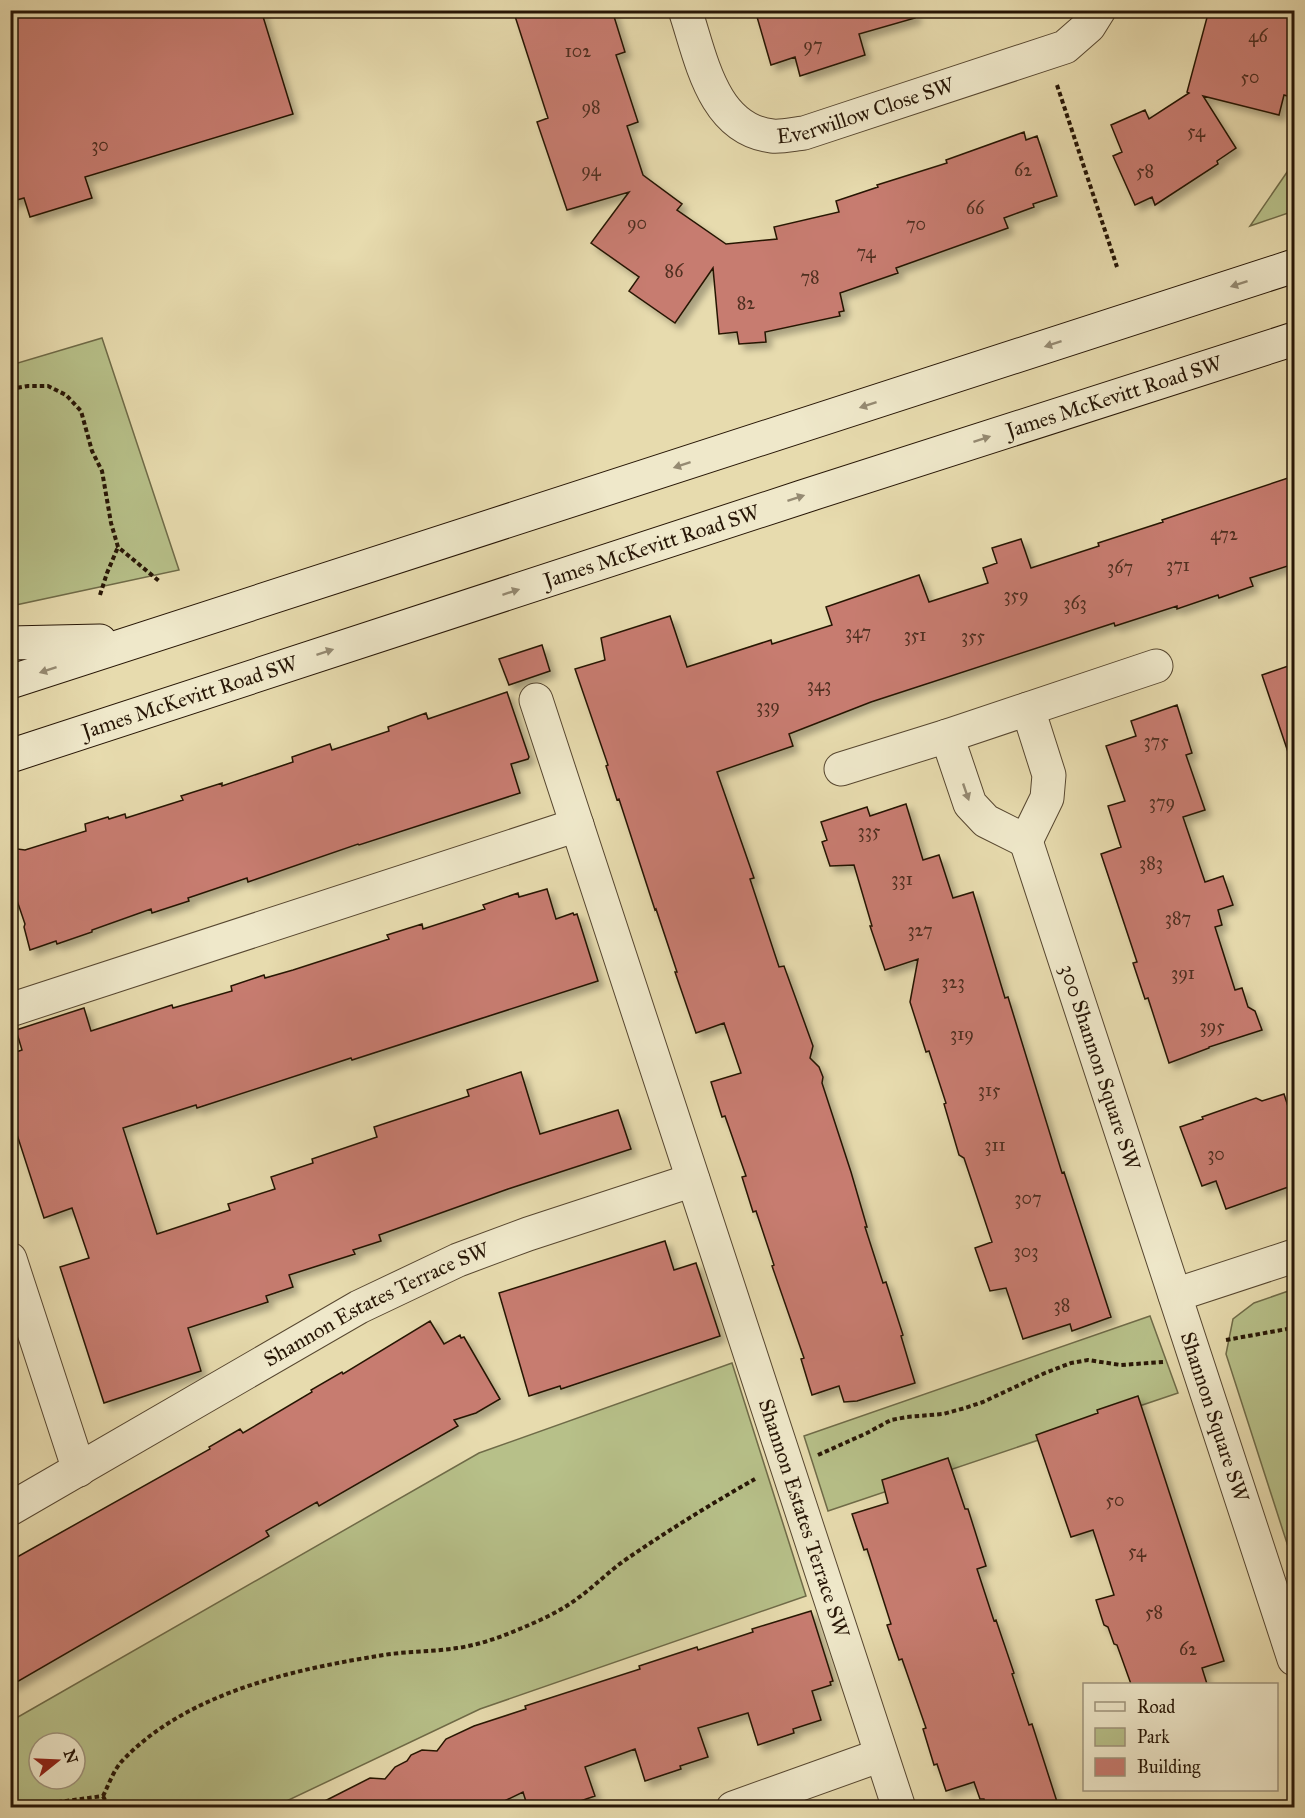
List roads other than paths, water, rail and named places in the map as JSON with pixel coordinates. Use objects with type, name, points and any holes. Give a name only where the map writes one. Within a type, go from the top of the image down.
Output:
[{"type":"street","name":"Everwillow Close SW","points":[[686,10],[718,102],[736,122],[750,130],[772,136],[804,133],[1065,47],[1089,26],[1099,10]]},
{"type":"street","points":[[10,682],[1294,266]]},
{"type":"street","name":"James McKevitt Road SW","points":[[10,756],[802,496],[1294,339]]},
{"type":"street","points":[[10,643],[49,644],[144,639]]},
{"type":"street","points":[[840,769],[1156,666]]},
{"type":"street","name":"Shannon Estates Terrace SW","points":[[536,700],[899,1808]]},
{"type":"street","points":[[947,736],[970,804],[986,821],[1026,842],[1047,798],[1049,775],[1028,709]]},
{"type":"street","points":[[10,1010],[577,825]]},
{"type":"street","name":"300 Shannon Square SW","points":[[1026,842],[1174,1295]]},
{"type":"street","name":"Shannon Estates Terrace SW","points":[[10,1509],[359,1307],[419,1277],[498,1245],[693,1180]]},
{"type":"street","points":[[1174,1295],[1294,1256]]},
{"type":"street","points":[[10,1259],[79,1470]]},
{"type":"street","name":"Shannon Square SW","points":[[1174,1295],[1294,1659]]},
{"type":"street","points":[[733,1808],[881,1755]]}]
